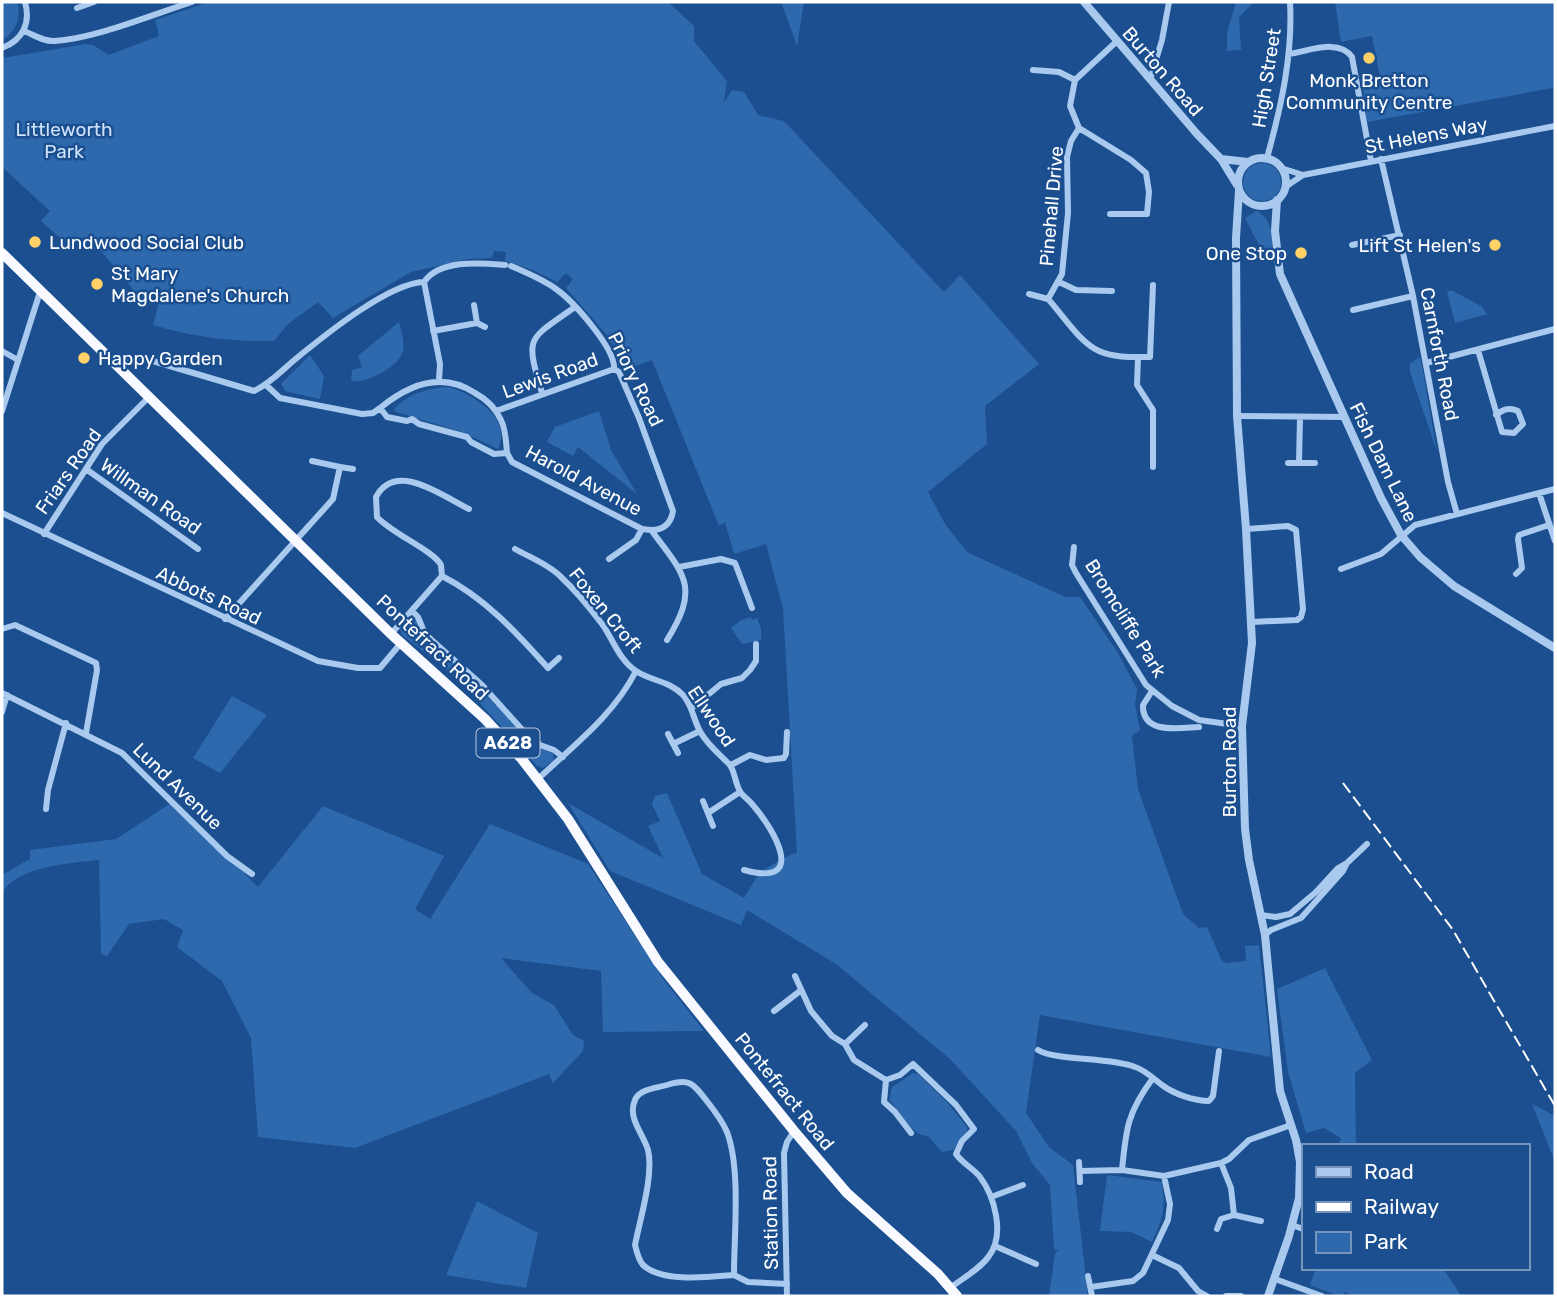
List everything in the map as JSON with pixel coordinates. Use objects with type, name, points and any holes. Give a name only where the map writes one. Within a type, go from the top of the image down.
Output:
[{"type":"highway","name":"Pontefract Road","points":[[2,253],[391,634],[485,719],[538,779],[568,819],[658,962],[794,1131],[847,1193],[925,1262],[954,1292]]},
{"type":"street","points":[[2,48],[16,41],[24,31],[27,16],[25,2]]},
{"type":"street","points":[[76,8],[94,2]]},
{"type":"street","points":[[24,31],[55,41],[99,33],[192,2]]},
{"type":"street","name":"Burton Road","points":[[1083,2],[1221,159],[1238,188],[1237,416],[1252,622],[1252,649],[1242,726],[1245,829],[1248,860],[1265,935],[1279,1080],[1301,1162],[1298,1198],[1292,1225],[1268,1296]]},
{"type":"street","points":[[1150,80],[1162,40],[1169,2]]},
{"type":"street","name":"High Street","points":[[1267,158],[1289,54],[1290,2]]},
{"type":"street","points":[[1110,214],[1147,214],[1149,192],[1146,173],[1131,160],[1079,128],[1070,106],[1075,80],[1116,41]]},
{"type":"street","points":[[1289,54],[1336,46],[1349,53],[1352,57],[1371,161]]},
{"type":"street","points":[[1033,70],[1059,72],[1075,80]]},
{"type":"street","name":"St Helens Way","points":[[1285,187],[1303,175],[1555,126]]},
{"type":"street","name":"Pinehall Drive","points":[[1048,299],[1062,274],[1068,213],[1068,157],[1071,141],[1079,128]]},
{"type":"street","points":[[1237,219],[1247,209],[1259,206],[1277,200],[1285,187],[1281,168],[1267,158],[1256,158],[1248,162],[1239,172],[1238,188],[1245,200],[1259,206],[1275,223]]},
{"type":"street","points":[[1221,159],[1248,162]]},
{"type":"street","name":"Carnforth Road","points":[[1381,159],[1413,296],[1448,482],[1457,514]]},
{"type":"street","name":"St Helens Way","points":[[1281,168],[1303,175]]},
{"type":"street","name":"Fish Dam Lane","points":[[1277,200],[1275,223],[1280,274],[1401,535],[1420,557],[1454,586],[1555,648]]},
{"type":"street","points":[[1352,245],[1399,235]]},
{"type":"street","name":"Priory Road","points":[[266,385],[350,317],[401,287],[413,282],[424,282],[429,275],[449,267],[479,263],[508,265],[558,290],[575,307],[612,357],[614,369],[619,372],[639,418],[673,511],[667,524],[660,530],[651,530]]},
{"type":"street","points":[[424,282],[440,364],[439,380]]},
{"type":"street","points":[[1059,282],[1076,289],[1112,290]]},
{"type":"street","points":[[1029,294],[1048,299],[1083,339],[1098,351],[1150,357],[1153,285]]},
{"type":"street","points":[[2,411],[40,292]]},
{"type":"street","points":[[1353,310],[1413,296]]},
{"type":"street","points":[[474,305],[477,323]]},
{"type":"street","points":[[542,393],[531,355],[533,341],[543,329],[575,307]]},
{"type":"street","points":[[433,331],[477,323],[485,327]]},
{"type":"street","points":[[1426,363],[1555,329]]},
{"type":"street","points":[[1478,350],[1496,415],[1502,432],[1514,433],[1522,424],[1518,411],[1506,409],[1496,415]]},
{"type":"street","points":[[2,351],[18,360]]},
{"type":"street","name":"Harold Avenue","points":[[119,368],[136,356],[254,391],[266,385],[280,398],[316,406],[362,414],[373,413],[380,408],[387,417],[407,421],[412,419],[419,424],[463,436],[494,454],[507,453],[512,462],[642,529],[651,530],[685,579],[685,597],[680,618],[667,640]]},
{"type":"street","points":[[1138,357],[1137,385],[1153,410],[1153,467]]},
{"type":"street","name":"Lewis Road","points":[[496,411],[614,369]]},
{"type":"street","points":[[380,408],[404,391],[439,380],[472,390],[496,411],[505,431],[507,453]]},
{"type":"street","name":"Friars Road","points":[[44,534],[102,444],[149,397]]},
{"type":"street","points":[[1237,416],[1344,417]]},
{"type":"street","points":[[1299,463],[1300,417]]},
{"type":"street","points":[[312,461],[353,470]]},
{"type":"street","points":[[1288,463],[1315,463]]},
{"type":"street","points":[[225,620],[333,499],[340,467]]},
{"type":"street","name":"Willman Road","points":[[86,469],[198,549]]},
{"type":"street","points":[[391,634],[442,576],[441,566],[433,556],[389,528],[377,517],[376,497],[386,484],[401,479],[419,484],[469,509]]},
{"type":"street","points":[[1341,569],[1381,554],[1415,525],[1555,489]]},
{"type":"street","points":[[1539,493],[1555,541]]},
{"type":"street","name":"Abbots Road","points":[[2,513],[303,656],[334,665],[380,668],[401,643]]},
{"type":"street","points":[[1516,574],[1522,568],[1519,535],[1549,525]]},
{"type":"street","points":[[1246,529],[1288,526],[1296,530],[1303,597],[1303,614],[1297,620],[1252,622]]},
{"type":"street","points":[[609,559],[636,540],[642,529]]},
{"type":"street","name":"Bromcliffe Park","points":[[1074,547],[1072,565],[1076,573],[1141,678],[1152,691],[1172,706],[1199,720],[1242,726]]},
{"type":"street","name":"Foxen Croft","points":[[514,549],[560,576],[600,621],[617,651],[636,671]]},
{"type":"street","points":[[679,567],[721,559],[735,563],[752,608]]},
{"type":"street","points":[[442,576],[460,585],[505,621],[548,668],[559,658]]},
{"type":"street","name":"Pontefract Road","points":[[412,611],[425,634],[482,685],[527,735],[564,757]]},
{"type":"street","points":[[2,629],[15,625],[96,663],[86,733]]},
{"type":"street","points":[[692,708],[722,684],[742,678],[757,661],[756,644]]},
{"type":"street","points":[[753,666],[760,670]]},
{"type":"street","points":[[538,779],[607,715],[636,671]]},
{"type":"street","name":"Ellwood","points":[[636,671],[670,685],[683,694],[692,708],[700,731],[716,753],[731,765],[740,792],[752,803],[766,823],[782,853],[780,868]]},
{"type":"street","points":[[1152,691],[1143,705],[1145,719],[1150,723],[1164,729],[1199,727]]},
{"type":"street","points":[[2,712],[4,694]]},
{"type":"street","name":"Lund Avenue","points":[[4,694],[122,752],[227,856],[252,874]]},
{"type":"street","points":[[46,810],[48,790],[66,723]]},
{"type":"street","points":[[673,744],[700,731]]},
{"type":"street","points":[[731,765],[750,755],[766,760],[784,758],[787,732]]},
{"type":"street","points":[[668,734],[678,754]]},
{"type":"street","points":[[708,813],[740,792]]},
{"type":"street","points":[[703,801],[713,826]]},
{"type":"street","points":[[1261,915],[1290,915],[1367,844]]},
{"type":"street","points":[[1265,935],[1301,918],[1347,863]]},
{"type":"street","points":[[744,870],[762,875],[774,873],[780,868],[789,874]]},
{"type":"street","points":[[795,976],[811,1011],[832,1035],[845,1044],[854,1060],[886,1080],[900,1076],[913,1064],[956,1105],[974,1129],[962,1141],[956,1154],[979,1175],[991,1197],[997,1221],[995,1247],[989,1257],[954,1292]]},
{"type":"street","points":[[774,1010],[800,991]]},
{"type":"street","points":[[845,1044],[865,1025]]},
{"type":"street","points":[[1038,1050],[1052,1055],[1100,1059],[1133,1066],[1177,1093],[1209,1101],[1213,1096],[1219,1051]]},
{"type":"street","points":[[1050,1064],[1052,1055]]},
{"type":"street","points":[[1122,1170],[1130,1115],[1136,1101],[1153,1078]]},
{"type":"street","points":[[886,1080],[884,1102],[911,1133]]},
{"type":"street","points":[[734,1275],[733,1163],[731,1145],[722,1120],[695,1086],[687,1082],[680,1081],[640,1093],[635,1099],[633,1111],[648,1150],[649,1168],[635,1245],[643,1265],[668,1277],[734,1275],[748,1282],[787,1284]]},
{"type":"street","points":[[1080,1171],[1122,1170],[1164,1175],[1221,1163],[1250,1140],[1291,1125]]},
{"type":"street","name":"Station Road","points":[[787,1296],[784,1153],[794,1131]]},
{"type":"street","points":[[1079,1162],[1080,1182]]},
{"type":"street","points":[[1221,1163],[1231,1188],[1234,1215]]},
{"type":"street","points":[[1091,1287],[1133,1281],[1143,1273],[1169,1212],[1169,1196],[1164,1175]]},
{"type":"street","points":[[991,1197],[1023,1185]]},
{"type":"street","points":[[1217,1230],[1221,1219],[1234,1215],[1261,1221]]},
{"type":"street","points":[[1292,1225],[1302,1229]]},
{"type":"street","points":[[995,1247],[1036,1264]]},
{"type":"street","points":[[1152,1255],[1179,1268],[1198,1291],[1206,1296]]},
{"type":"street","points":[[1088,1276],[1092,1296]]},
{"type":"street","points":[[1275,1279],[1322,1296]]},
{"type":"street","points":[[1226,1296],[1241,1296]]},
{"type":"green space","points":[[2,2],[17,2],[19,14],[14,28],[3,40]]},
{"type":"green space","name":"Littleworth Park","points":[[209,2],[668,2],[694,26],[694,41],[727,81],[724,103],[732,90],[744,92],[758,115],[784,121],[944,292],[960,275],[1039,364],[985,406],[987,444],[928,492],[945,524],[967,552],[1065,597],[1080,597],[1118,653],[1137,689],[1135,704],[1140,730],[1132,736],[1138,789],[1183,914],[1199,928],[1207,927],[1222,961],[1246,961],[1245,946],[1259,945],[1271,1057],[1040,1015],[1026,1113],[1049,1147],[1073,1165],[1088,1296],[1049,1296],[1055,1254],[1058,1250],[1054,1249],[1050,1185],[1032,1163],[1016,1131],[950,1059],[836,964],[747,910],[741,925],[610,871],[568,803],[663,858],[648,826],[660,821],[652,804],[655,796],[667,793],[702,874],[744,898],[760,871],[797,853],[783,609],[766,544],[734,554],[725,522],[719,526],[652,360],[628,369],[606,334],[566,288],[573,279],[566,273],[557,282],[533,270],[505,261],[506,252],[494,251],[492,258],[468,259],[411,272],[333,318],[318,302],[288,324],[274,341],[213,338],[153,325],[162,291],[136,293],[91,239],[72,249],[41,221],[50,211],[2,167],[2,58],[86,44],[93,45],[109,55],[159,36],[155,20]]},
{"type":"green space","points":[[781,2],[804,2],[797,46]]},
{"type":"green space","points":[[1236,2],[1254,2],[1239,17],[1241,50],[1227,51],[1227,33]]},
{"type":"green space","points":[[1335,2],[1553,2],[1553,88],[1367,122],[1363,87],[1381,83],[1372,36],[1341,42]]},
{"type":"green space","points":[[1262,163],[1275,169],[1281,182],[1275,195],[1262,201],[1249,195],[1243,182],[1249,169]]},
{"type":"green space","points":[[1256,211],[1266,219],[1271,231],[1273,259],[1267,261],[1245,218]]},
{"type":"green space","points":[[1451,290],[1481,306],[1487,314],[1455,323],[1447,292]]},
{"type":"green space","points":[[399,322],[404,344],[400,357],[381,373],[365,380],[351,381],[352,370],[362,367],[358,356]]},
{"type":"green space","points":[[310,355],[324,376],[320,399],[285,391],[281,384]]},
{"type":"green space","points":[[1419,357],[1437,452],[1410,372],[1410,364]]},
{"type":"green space","points":[[449,387],[468,395],[488,409],[500,427],[498,449],[462,432],[393,411],[404,400],[418,393]]},
{"type":"green space","points":[[599,411],[611,450],[637,494],[578,447],[573,456],[547,442],[555,427]]},
{"type":"green space","points":[[411,617],[415,617],[426,638],[524,734],[540,748],[553,753],[554,760],[543,768],[537,766],[455,676],[402,635],[400,630]]},
{"type":"green space","points":[[751,617],[752,620],[757,618],[761,640],[742,644],[731,628],[741,620]]},
{"type":"green space","points":[[232,696],[267,715],[220,773],[193,758]]},
{"type":"green space","points":[[174,801],[258,887],[323,806],[444,856],[415,909],[430,919],[490,824],[588,864],[664,980],[704,1031],[603,1032],[601,971],[501,958],[532,993],[554,1005],[573,1035],[584,1041],[583,1051],[553,1083],[549,1074],[355,1148],[258,1137],[251,1038],[222,981],[177,947],[183,930],[164,919],[129,924],[107,956],[101,954],[99,860],[32,871],[9,884],[2,893],[2,875],[30,859],[30,850],[116,839]]},
{"type":"green space","points":[[1325,968],[1372,1060],[1355,1073],[1356,1144],[1339,1144],[1341,1138],[1324,1128],[1306,1133],[1288,1072],[1277,989]]},
{"type":"green space","points":[[913,1073],[918,1074],[946,1101],[967,1127],[967,1132],[953,1150],[942,1152],[928,1136],[916,1132],[889,1100],[892,1087]]},
{"type":"green space","points":[[1532,1104],[1555,1116],[1555,1162]]},
{"type":"green space","points":[[1107,1175],[1162,1182],[1163,1213],[1152,1242],[1131,1232],[1100,1231]]},
{"type":"green space","points":[[477,1201],[538,1233],[526,1288],[446,1275]]},
{"type":"green space","points":[[1315,1270],[1444,1270],[1461,1296],[1353,1296],[1345,1292],[1339,1296],[1310,1285]]},
{"type":"railway","points":[[1343,783],[1453,930],[1555,1106]]},
{"type":"place","name":"Monk Bretton Community Centre","points":[[1369,58]]},
{"type":"place","name":"Lundwood Social Club","points":[[35,242]]},
{"type":"place","name":"Lift St Helen's","points":[[1495,245]]},
{"type":"place","name":"One Stop","points":[[1301,253]]},
{"type":"place","name":"St Mary Magdalene's Church","points":[[97,284]]},
{"type":"place","name":"Happy Garden","points":[[84,358]]}]
